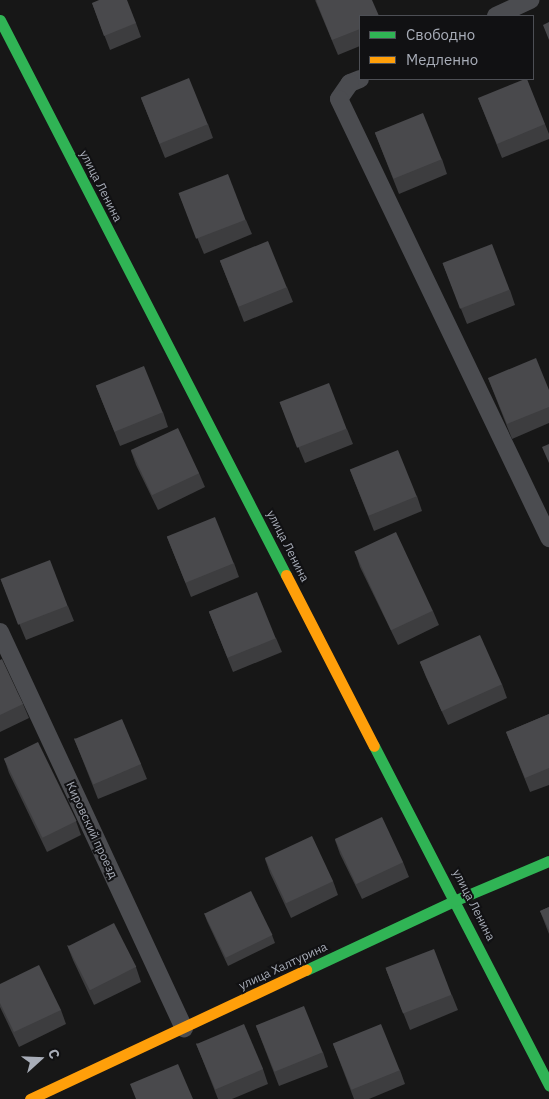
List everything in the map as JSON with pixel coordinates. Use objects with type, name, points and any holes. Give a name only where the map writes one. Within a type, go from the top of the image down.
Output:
[{"type":"main road","name":"улица Ленина","points":[[0,20],[456,900],[549,1085]]},
{"type":"main road","name":"улица Халтурина","points":[[30,1099],[456,900],[549,861]]},
{"type":"lane","points":[[498,15],[531,0]]},
{"type":"lane","points":[[359,80],[350,84],[339,99],[549,538]]},
{"type":"lane","name":"Кировский проезд","points":[[0,632],[184,1028]]},
{"type":"building","points":[[99,0],[127,0],[136,23],[104,36],[92,3]]},
{"type":"building","points":[[316,0],[372,0],[379,15],[359,15],[359,29],[332,40]]},
{"type":"building","points":[[549,22],[549,40],[543,25]]},
{"type":"building","points":[[189,78],[208,124],[160,144],[141,97]]},
{"type":"building","points":[[523,80],[527,80],[545,124],[497,144],[478,98]]},
{"type":"building","points":[[423,113],[442,159],[394,179],[375,132]]},
{"type":"building","points":[[228,174],[246,220],[196,239],[179,193]]},
{"type":"building","points":[[268,241],[287,287],[239,307],[220,260]]},
{"type":"building","points":[[492,244],[510,290],[460,309],[443,263]]},
{"type":"building","points":[[536,358],[549,390],[549,407],[507,424],[488,378]]},
{"type":"building","points":[[144,366],[163,412],[115,432],[96,385]]},
{"type":"building","points":[[329,383],[347,429],[297,448],[280,402]]},
{"type":"building","points":[[178,428],[199,473],[152,495],[131,450]]},
{"type":"building","points":[[549,444],[549,463],[542,447]]},
{"type":"building","points":[[398,450],[417,496],[369,516],[350,469]]},
{"type":"building","points":[[215,517],[234,563],[186,583],[167,536]]},
{"type":"building","points":[[396,532],[433,611],[391,630],[354,551]]},
{"type":"building","points":[[50,560],[68,606],[18,625],[1,579]]},
{"type":"building","points":[[257,592],[276,638],[228,658],[209,611]]},
{"type":"building","points":[[480,635],[502,684],[442,711],[420,662]]},
{"type":"building","points":[[2,659],[23,704],[0,715],[0,660]]},
{"type":"building","points":[[549,714],[549,768],[525,778],[506,732]]},
{"type":"building","points":[[122,719],[141,764],[93,784],[74,739]]},
{"type":"building","points":[[38,742],[77,821],[42,838],[4,759]]},
{"type":"building","points":[[382,817],[403,862],[356,884],[335,839]]},
{"type":"building","points":[[312,836],[333,881],[286,903],[265,858]]},
{"type":"building","points":[[251,891],[272,935],[226,958],[204,914]]},
{"type":"building","points":[[549,907],[549,930],[540,911]]},
{"type":"building","points":[[114,923],[136,967],[90,990],[68,947]]},
{"type":"building","points":[[434,949],[452,995],[403,1013],[385,968]]},
{"type":"building","points":[[39,965],[61,1010],[14,1032],[0,1003],[0,984]]},
{"type":"building","points":[[304,1006],[323,1052],[275,1072],[256,1025]]},
{"type":"building","points":[[244,1024],[263,1069],[215,1089],[196,1044]]},
{"type":"building","points":[[381,1024],[400,1070],[352,1090],[333,1043]]},
{"type":"building","points":[[178,1064],[193,1099],[136,1099],[130,1084]]},
{"type":"traffic: fast","points":[[0,20],[286,575]]},
{"type":"traffic: fast","points":[[374,746],[549,1085]]},
{"type":"traffic: fast","points":[[306,970],[456,900],[549,861]]},
{"type":"traffic: slow","points":[[286,575],[374,746]]},
{"type":"traffic: slow","points":[[30,1099],[306,970]]}]
